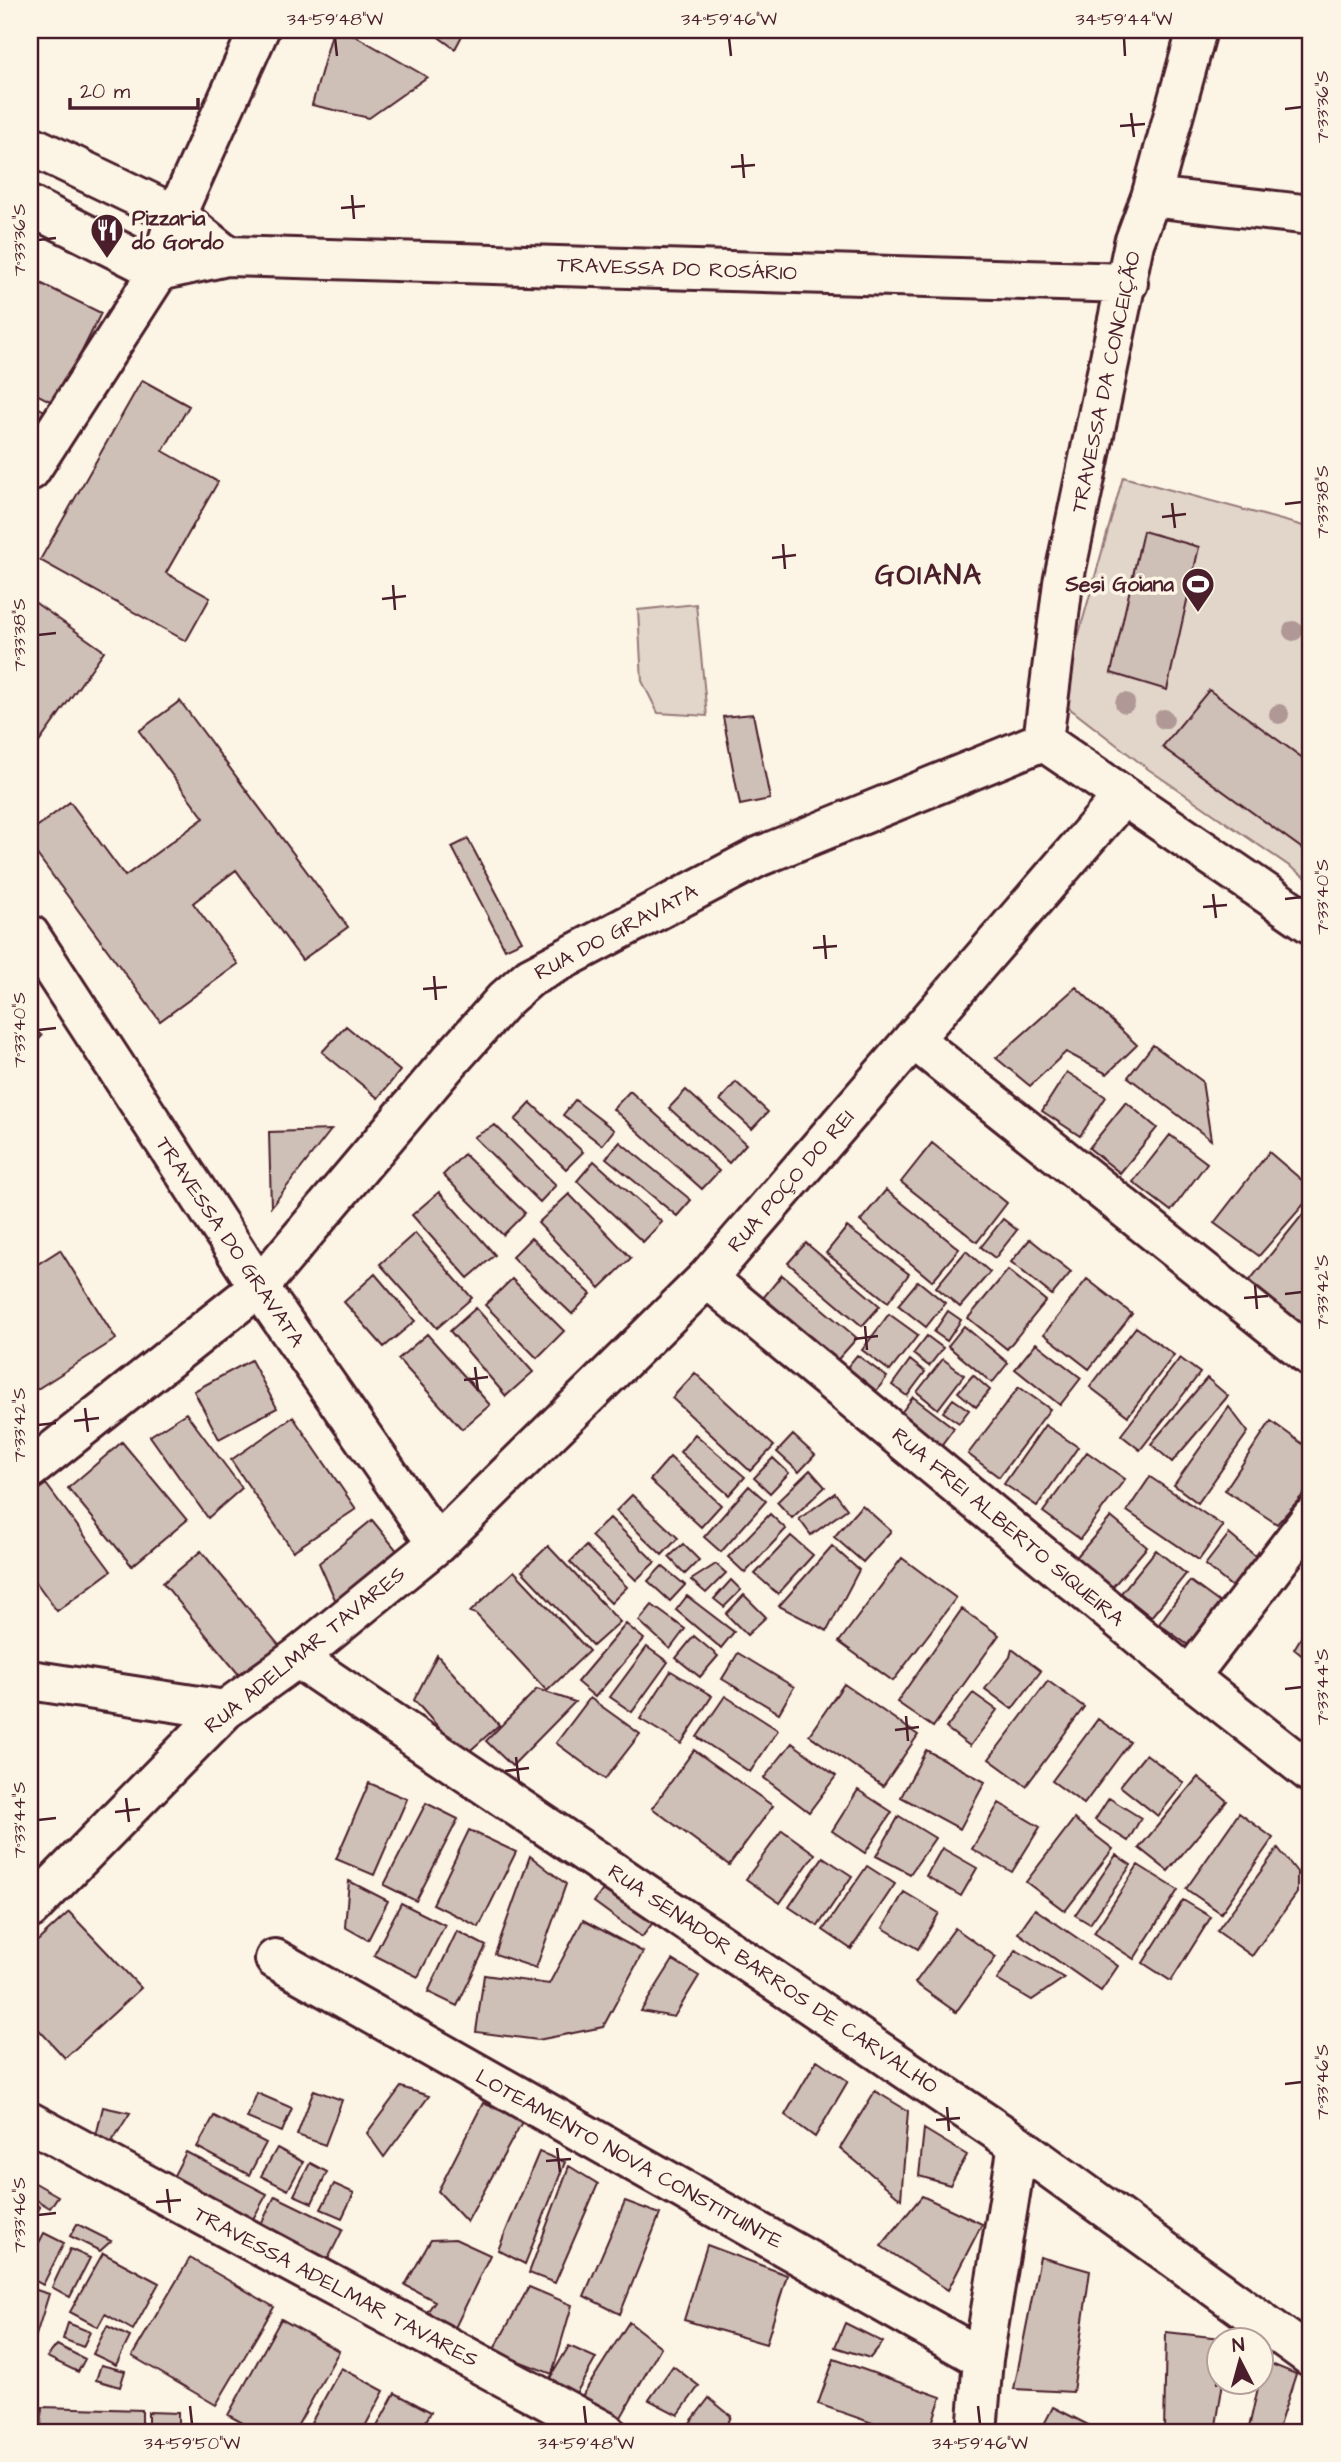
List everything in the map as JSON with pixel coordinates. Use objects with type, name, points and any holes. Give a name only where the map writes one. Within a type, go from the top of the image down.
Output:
[{"type":"street","points":[[30,471],[159,271],[176,215],[259,30]]},
{"type":"street","name":"TRAVESSA DA CONCEIÇÃO","points":[[1042,741],[1063,583],[1128,283],[1134,243],[1151,197],[1197,30]]},
{"type":"street","points":[[30,145],[176,215],[227,256]]},
{"type":"street","points":[[1151,197],[1311,215]]},
{"type":"street","points":[[30,206],[159,271]]},
{"type":"street","name":"TRAVESSA DO ROSÁRIO","points":[[159,271],[227,256],[1128,283]]},
{"type":"street","points":[[1042,741],[1311,924]]},
{"type":"street","name":"RUA DO GRAVATA","points":[[30,1469],[258,1287],[446,1064],[505,999],[530,977],[758,857],[1042,741]]},
{"type":"street","name":"RUA POÇO DO REI","points":[[437,1545],[707,1278],[1124,796]]},
{"type":"street","name":"TRAVESSA DO GRAVATA","points":[[30,935],[258,1287],[437,1545]]},
{"type":"street","points":[[914,1039],[1311,1357]]},
{"type":"street","name":"RUA FREI ALBERTO SIQUEIRA","points":[[707,1278],[1189,1677],[1311,1773]]},
{"type":"street","points":[[1189,1677],[1311,1518]]},
{"type":"street","name":"RUA ADELMAR TAVARES","points":[[30,1909],[225,1710],[297,1658],[437,1545]]},
{"type":"street","name":"RUA SENADOR BARROS DE CARVALHO","points":[[297,1658],[1018,2145],[1311,2357]]},
{"type":"street","points":[[30,1679],[225,1710]]},
{"type":"street","name":"LOTEAMENTO NOVA CONSTITUINTE","points":[[275,1959],[983,2359]]},
{"type":"street","name":"TRAVESSA ADELMAR TAVARES","points":[[30,2122],[606,2432]]},
{"type":"street","points":[[977,2432],[983,2359],[1018,2145]]},
{"type":"shaded area","name":"Sesi Goiana","points":[[1123,477],[1311,528],[1311,881],[1148,769],[1060,701]]},
{"type":"shaded area","points":[[696,604],[707,716],[658,713],[642,681],[638,610]]},
{"type":"building","points":[[333,30],[345,30],[427,77],[369,118],[312,105]]},
{"type":"building","points":[[429,30],[465,30],[455,49]]},
{"type":"building","points":[[30,278],[101,313],[56,404],[30,391]]},
{"type":"building","points":[[142,380],[189,406],[163,451],[218,482],[166,573],[210,598],[186,641],[40,560]]},
{"type":"building","points":[[30,403],[48,413],[30,446]]},
{"type":"building","points":[[1143,531],[1199,547],[1167,690],[1111,673]]},
{"type":"building","points":[[30,599],[104,651],[30,755]]},
{"type":"building","points":[[1209,690],[1311,764],[1311,855],[1162,747]]},
{"type":"building","points":[[180,701],[348,927],[302,960],[236,870],[193,903],[238,964],[160,1021],[30,845],[30,832],[70,802],[125,876],[204,818],[139,731]]},
{"type":"building","points":[[753,714],[770,799],[740,805],[723,717]]},
{"type":"building","points":[[468,839],[522,941],[505,949],[452,847]]},
{"type":"building","points":[[1076,987],[1137,1045],[1107,1074],[1066,1052],[1030,1086],[996,1058]]},
{"type":"building","points":[[30,1025],[42,1036],[30,1049]]},
{"type":"building","points":[[346,1026],[400,1071],[378,1098],[322,1052]]},
{"type":"building","points":[[1153,1045],[1202,1081],[1211,1140],[1128,1077]]},
{"type":"building","points":[[1067,1072],[1106,1097],[1080,1136],[1042,1111]]},
{"type":"building","points":[[736,1082],[768,1112],[752,1129],[720,1100]]},
{"type":"building","points":[[686,1090],[746,1144],[729,1163],[669,1108]]},
{"type":"building","points":[[630,1091],[719,1171],[702,1189],[613,1109]]},
{"type":"building","points":[[575,1100],[614,1130],[602,1145],[563,1115]]},
{"type":"building","points":[[1126,1102],[1157,1128],[1120,1173],[1089,1148]]},
{"type":"building","points":[[531,1103],[583,1152],[566,1169],[515,1120]]},
{"type":"building","points":[[495,1125],[556,1185],[540,1202],[474,1137]]},
{"type":"building","points":[[331,1130],[271,1207],[269,1132]]},
{"type":"building","points":[[1170,1135],[1207,1163],[1171,1211],[1133,1182]]},
{"type":"building","points":[[620,1142],[691,1200],[677,1216],[606,1158]]},
{"type":"building","points":[[932,1143],[1007,1203],[977,1242],[901,1182]]},
{"type":"building","points":[[1269,1152],[1311,1188],[1311,1196],[1259,1256],[1214,1223]]},
{"type":"building","points":[[464,1154],[525,1213],[503,1235],[443,1175]]},
{"type":"building","points":[[594,1161],[662,1222],[643,1242],[577,1181]]},
{"type":"building","points":[[886,1190],[959,1249],[932,1281],[860,1221]]},
{"type":"building","points":[[439,1192],[495,1255],[468,1278],[412,1215]]},
{"type":"building","points":[[569,1194],[631,1258],[600,1288],[538,1223]]},
{"type":"building","points":[[1311,1204],[1311,1340],[1246,1285]]},
{"type":"building","points":[[1003,1219],[1017,1230],[995,1258],[981,1247]]},
{"type":"building","points":[[847,1227],[909,1274],[888,1302],[826,1253]]},
{"type":"building","points":[[415,1233],[472,1298],[437,1328],[380,1264]]},
{"type":"building","points":[[531,1238],[591,1294],[572,1314],[512,1257]]},
{"type":"building","points":[[1030,1239],[1071,1272],[1052,1295],[1011,1262]]},
{"type":"building","points":[[806,1243],[880,1306],[862,1326],[788,1263]]},
{"type":"building","points":[[60,1250],[116,1339],[31,1393],[30,1269]]},
{"type":"building","points":[[966,1251],[990,1272],[960,1307],[936,1287]]},
{"type":"building","points":[[1008,1270],[1046,1301],[1007,1349],[968,1318]]},
{"type":"building","points":[[375,1274],[415,1321],[384,1347],[344,1302]]},
{"type":"building","points":[[782,1275],[857,1338],[832,1366],[758,1304]]},
{"type":"building","points":[[512,1279],[564,1331],[537,1358],[485,1305]]},
{"type":"building","points":[[1087,1279],[1132,1314],[1089,1369],[1044,1334]]},
{"type":"building","points":[[918,1281],[945,1303],[926,1327],[898,1305]]},
{"type":"building","points":[[476,1308],[533,1372],[506,1396],[450,1331]]},
{"type":"building","points":[[948,1311],[961,1320],[947,1341],[934,1332]]},
{"type":"building","points":[[889,1314],[918,1335],[890,1371],[862,1350]]},
{"type":"building","points":[[964,1326],[1008,1363],[992,1383],[948,1346]]},
{"type":"building","points":[[1136,1327],[1174,1355],[1128,1416],[1090,1387]]},
{"type":"building","points":[[427,1334],[490,1405],[462,1429],[398,1359]]},
{"type":"building","points":[[927,1336],[943,1348],[929,1366],[913,1354]]},
{"type":"building","points":[[1036,1343],[1081,1378],[1060,1405],[1015,1369]]},
{"type":"building","points":[[857,1355],[887,1377],[869,1400],[840,1376]]},
{"type":"building","points":[[1180,1358],[1200,1373],[1140,1450],[1121,1435]]},
{"type":"building","points":[[943,1359],[964,1375],[938,1409],[917,1392]]},
{"type":"building","points":[[251,1360],[277,1408],[219,1439],[194,1391]]},
{"type":"building","points":[[910,1360],[925,1372],[907,1396],[892,1385]]},
{"type":"building","points":[[695,1373],[774,1446],[750,1471],[672,1398]]},
{"type":"building","points":[[973,1375],[990,1390],[976,1407],[958,1392]]},
{"type":"building","points":[[1207,1378],[1228,1396],[1172,1462],[1151,1444]]},
{"type":"building","points":[[1019,1387],[1050,1409],[999,1477],[968,1454]]},
{"type":"building","points":[[913,1397],[954,1428],[939,1448],[898,1417]]},
{"type":"building","points":[[953,1399],[969,1410],[959,1423],[943,1412]]},
{"type":"building","points":[[1229,1407],[1248,1432],[1198,1503],[1174,1485]]},
{"type":"building","points":[[186,1413],[242,1488],[208,1518],[150,1436]]},
{"type":"building","points":[[293,1417],[356,1509],[293,1551],[231,1460]]},
{"type":"building","points":[[1271,1421],[1311,1450],[1311,1486],[1277,1524],[1225,1490]]},
{"type":"building","points":[[1045,1425],[1078,1447],[1037,1506],[1004,1484]]},
{"type":"building","points":[[695,1434],[745,1477],[729,1495],[680,1452]]},
{"type":"building","points":[[793,1435],[815,1455],[799,1472],[777,1452]]},
{"type":"building","points":[[122,1442],[187,1520],[132,1566],[68,1488]]},
{"type":"building","points":[[1087,1452],[1125,1479],[1080,1539],[1043,1512]]},
{"type":"building","points":[[670,1457],[721,1505],[701,1527],[650,1480]]},
{"type":"building","points":[[773,1458],[789,1473],[770,1493],[754,1478]]},
{"type":"building","points":[[810,1470],[825,1487],[792,1518],[777,1502]]},
{"type":"building","points":[[1150,1477],[1223,1526],[1199,1560],[1127,1511]]},
{"type":"building","points":[[46,1484],[111,1571],[57,1611],[30,1574],[30,1496]]},
{"type":"building","points":[[749,1486],[766,1501],[721,1552],[704,1537]]},
{"type":"building","points":[[835,1493],[847,1509],[811,1535],[799,1519]]},
{"type":"building","points":[[632,1495],[678,1538],[662,1555],[616,1511]]},
{"type":"building","points":[[862,1505],[891,1531],[863,1562],[834,1537]]},
{"type":"building","points":[[770,1514],[786,1529],[745,1573],[728,1557]]},
{"type":"building","points":[[1111,1517],[1147,1547],[1109,1591],[1073,1561]]},
{"type":"building","points":[[610,1518],[655,1562],[636,1580],[591,1536]]},
{"type":"building","points":[[372,1520],[399,1553],[337,1604],[319,1563]]},
{"type":"building","points":[[1229,1534],[1260,1560],[1236,1590],[1205,1565]]},
{"type":"building","points":[[791,1536],[813,1555],[778,1594],[755,1574]]},
{"type":"building","points":[[683,1544],[699,1560],[685,1574],[669,1557]]},
{"type":"building","points":[[548,1546],[620,1622],[593,1646],[522,1571]]},
{"type":"building","points":[[586,1546],[627,1587],[611,1603],[570,1562]]},
{"type":"building","points":[[832,1546],[859,1570],[827,1631],[779,1606]]},
{"type":"building","points":[[1156,1550],[1186,1574],[1151,1617],[1121,1593]]},
{"type":"building","points":[[201,1551],[283,1650],[245,1682],[163,1583]]},
{"type":"building","points":[[902,1558],[956,1598],[893,1681],[839,1642]]},
{"type":"building","points":[[716,1564],[726,1573],[706,1593],[691,1580]]},
{"type":"building","points":[[662,1566],[685,1585],[670,1601],[648,1581]]},
{"type":"building","points":[[514,1571],[589,1651],[547,1691],[476,1614],[470,1612]]},
{"type":"building","points":[[731,1580],[741,1590],[724,1607],[714,1599]]},
{"type":"building","points":[[1190,1581],[1220,1603],[1188,1645],[1159,1624]]},
{"type":"building","points":[[744,1595],[766,1617],[747,1635],[726,1614]]},
{"type":"building","points":[[687,1596],[734,1632],[721,1648],[676,1610]]},
{"type":"building","points":[[652,1605],[685,1629],[670,1649],[639,1621]]},
{"type":"building","points":[[962,1609],[999,1635],[933,1727],[897,1702]]},
{"type":"building","points":[[1311,1621],[1311,1663],[1294,1649]]},
{"type":"building","points":[[626,1624],[644,1639],[595,1697],[577,1682]]},
{"type":"building","points":[[694,1636],[718,1656],[700,1677],[676,1658]]},
{"type":"building","points":[[647,1647],[668,1662],[632,1712],[610,1697]]},
{"type":"building","points":[[1012,1649],[1041,1671],[1012,1709],[985,1689],[1010,1657]]},
{"type":"building","points":[[738,1653],[794,1687],[779,1713],[722,1679]]},
{"type":"building","points":[[437,1655],[499,1725],[464,1756],[414,1700]]},
{"type":"building","points":[[671,1671],[712,1696],[681,1744],[640,1719]]},
{"type":"building","points":[[1048,1681],[1084,1707],[1026,1786],[989,1759]]},
{"type":"building","points":[[844,1684],[918,1735],[883,1786],[809,1735]]},
{"type":"building","points":[[537,1689],[575,1702],[512,1766],[486,1741]]},
{"type":"building","points":[[973,1693],[997,1710],[970,1746],[946,1728]]},
{"type":"building","points":[[725,1696],[778,1730],[750,1772],[697,1737]]},
{"type":"building","points":[[590,1698],[640,1734],[605,1779],[556,1743]]},
{"type":"building","points":[[1098,1719],[1130,1742],[1084,1804],[1052,1781]]},
{"type":"building","points":[[792,1743],[836,1776],[809,1812],[764,1778]]},
{"type":"building","points":[[694,1750],[773,1806],[729,1865],[652,1808]]},
{"type":"building","points":[[926,1750],[985,1782],[960,1829],[901,1797]]},
{"type":"building","points":[[1146,1754],[1184,1783],[1158,1816],[1120,1786]]},
{"type":"building","points":[[1198,1777],[1227,1801],[1168,1871],[1139,1848]]},
{"type":"building","points":[[369,1783],[407,1799],[374,1875],[336,1859]]},
{"type":"building","points":[[858,1790],[892,1812],[865,1853],[832,1831]]},
{"type":"building","points":[[1109,1798],[1141,1818],[1128,1841],[1095,1820]]},
{"type":"building","points":[[426,1803],[458,1819],[416,1901],[384,1885]]},
{"type":"building","points":[[999,1803],[1040,1827],[1012,1872],[972,1849]]},
{"type":"building","points":[[1239,1813],[1273,1838],[1221,1913],[1186,1889]]},
{"type":"building","points":[[899,1816],[935,1838],[910,1874],[876,1856]]},
{"type":"building","points":[[1074,1819],[1113,1849],[1065,1911],[1026,1882]]},
{"type":"building","points":[[469,1830],[516,1852],[479,1927],[433,1904]]},
{"type":"building","points":[[782,1830],[815,1854],[780,1903],[746,1879]]},
{"type":"building","points":[[942,1848],[977,1868],[961,1896],[926,1876]]},
{"type":"building","points":[[1278,1848],[1297,1872],[1297,1893],[1252,1956],[1217,1931]]},
{"type":"building","points":[[1116,1855],[1131,1865],[1090,1924],[1075,1915]]},
{"type":"building","points":[[530,1856],[566,1884],[536,1968],[495,1954]]},
{"type":"building","points":[[823,1857],[852,1876],[818,1926],[789,1907]]},
{"type":"building","points":[[1138,1865],[1178,1890],[1134,1959],[1094,1933]]},
{"type":"building","points":[[867,1866],[895,1884],[851,1949],[823,1930]]},
{"type":"building","points":[[349,1881],[388,1901],[368,1940],[345,1927]]},
{"type":"building","points":[[608,1883],[657,1917],[642,1937],[594,1902]]},
{"type":"building","points":[[904,1892],[939,1913],[918,1949],[883,1928]]},
{"type":"building","points":[[1183,1900],[1211,1917],[1171,1981],[1143,1963]]},
{"type":"building","points":[[401,1903],[445,1925],[418,1977],[374,1955]]},
{"type":"building","points":[[1035,1909],[1118,1966],[1101,1991],[1018,1933]]},
{"type":"building","points":[[69,1912],[141,1988],[65,2058],[30,2020],[30,1948]]},
{"type":"building","points":[[583,1920],[643,1952],[603,2027],[538,2040],[476,2032],[484,1975],[549,1984]]},
{"type":"building","points":[[955,1928],[996,1957],[956,2012],[915,1983]]},
{"type":"building","points":[[457,1931],[486,1946],[457,2006],[428,1992]]},
{"type":"building","points":[[1016,1950],[1064,1978],[1032,2000],[997,1980]]},
{"type":"building","points":[[673,1960],[699,1976],[674,2017],[641,2011]]},
{"type":"building","points":[[817,2060],[848,2081],[815,2137],[785,2115]]},
{"type":"building","points":[[401,2087],[429,2096],[384,2157],[367,2133]]},
{"type":"building","points":[[314,2090],[342,2100],[325,2145],[297,2135]]},
{"type":"building","points":[[875,2091],[908,2111],[901,2199],[840,2148]]},
{"type":"building","points":[[257,2093],[292,2108],[282,2132],[247,2118]]},
{"type":"building","points":[[483,2103],[523,2120],[467,2222],[438,2191]]},
{"type":"building","points":[[103,2107],[130,2113],[111,2143],[95,2140]]},
{"type":"building","points":[[214,2116],[266,2143],[249,2175],[197,2147]]},
{"type":"building","points":[[924,2129],[967,2155],[950,2185],[919,2176]]},
{"type":"building","points":[[277,2148],[303,2162],[288,2190],[261,2176]]},
{"type":"building","points":[[186,2152],[267,2194],[249,2226],[169,2185]]},
{"type":"building","points":[[539,2152],[565,2162],[525,2264],[498,2250]]},
{"type":"building","points":[[310,2163],[327,2172],[312,2203],[294,2195]]},
{"type":"building","points":[[569,2166],[598,2184],[555,2283],[529,2273]]},
{"type":"building","points":[[30,2180],[58,2196],[50,2208],[30,2196]]},
{"type":"building","points":[[334,2184],[354,2193],[342,2218],[321,2209]]},
{"type":"building","points":[[275,2196],[343,2229],[326,2263],[258,2230]]},
{"type":"building","points":[[922,2196],[982,2224],[948,2290],[881,2246]]},
{"type":"building","points":[[30,2201],[40,2207],[35,2216],[30,2213]]},
{"type":"building","points":[[625,2201],[660,2214],[620,2314],[584,2296]]},
{"type":"building","points":[[77,2224],[111,2241],[100,2251],[70,2236]]},
{"type":"building","points":[[44,2233],[64,2243],[43,2285],[30,2278],[30,2260]]},
{"type":"building","points":[[455,2239],[490,2255],[454,2330],[425,2315],[435,2301],[405,2285],[431,2240]]},
{"type":"building","points":[[707,2245],[787,2275],[766,2344],[684,2320]]},
{"type":"building","points":[[70,2249],[90,2258],[70,2297],[52,2287]]},
{"type":"building","points":[[103,2253],[159,2283],[133,2330],[105,2314],[98,2327],[70,2312]]},
{"type":"building","points":[[1040,2257],[1090,2271],[1073,2392],[1014,2389]]},
{"type":"building","points":[[190,2258],[274,2307],[216,2405],[132,2356]]},
{"type":"building","points":[[529,2287],[572,2305],[552,2374],[493,2351]]},
{"type":"building","points":[[30,2288],[49,2294],[31,2351],[30,2350]]},
{"type":"building","points":[[281,2319],[339,2351],[294,2432],[259,2432],[228,2415]]},
{"type":"building","points":[[629,2322],[661,2347],[616,2426],[577,2404]]},
{"type":"building","points":[[68,2323],[90,2332],[83,2347],[63,2339]]},
{"type":"building","points":[[845,2323],[883,2342],[870,2358],[835,2347]]},
{"type":"building","points":[[107,2326],[130,2337],[116,2365],[93,2354]]},
{"type":"building","points":[[1166,2332],[1204,2336],[1204,2396],[1221,2396],[1215,2432],[1164,2432]]},
{"type":"building","points":[[57,2345],[85,2359],[78,2372],[47,2357]]},
{"type":"building","points":[[569,2346],[596,2358],[570,2404],[544,2388]]},
{"type":"building","points":[[834,2359],[941,2397],[929,2432],[898,2432],[818,2404]]},
{"type":"building","points":[[101,2365],[125,2371],[120,2387],[96,2380]]},
{"type":"building","points":[[1274,2365],[1296,2374],[1277,2432],[1248,2432],[1256,2396],[1274,2396]]},
{"type":"building","points":[[673,2366],[699,2386],[678,2415],[649,2400]]},
{"type":"building","points":[[341,2368],[384,2391],[362,2432],[306,2432]]},
{"type":"building","points":[[395,2393],[431,2412],[420,2432],[374,2432]]},
{"type":"building","points":[[709,2398],[731,2416],[725,2432],[683,2432]]},
{"type":"building","points":[[42,2407],[142,2410],[142,2432],[41,2432]]},
{"type":"building","points":[[1053,2407],[1102,2432],[1040,2432]]},
{"type":"building","points":[[148,2412],[178,2413],[178,2432],[148,2432]]},
{"type":"place","name":"Pizzaria do Gordo","points":[[107,260]]},
{"type":"place","name":"Sesi Goiana","points":[[1198,614]]},
{"type":"district","name":"GOIANA","points":[[929,575]]}]
